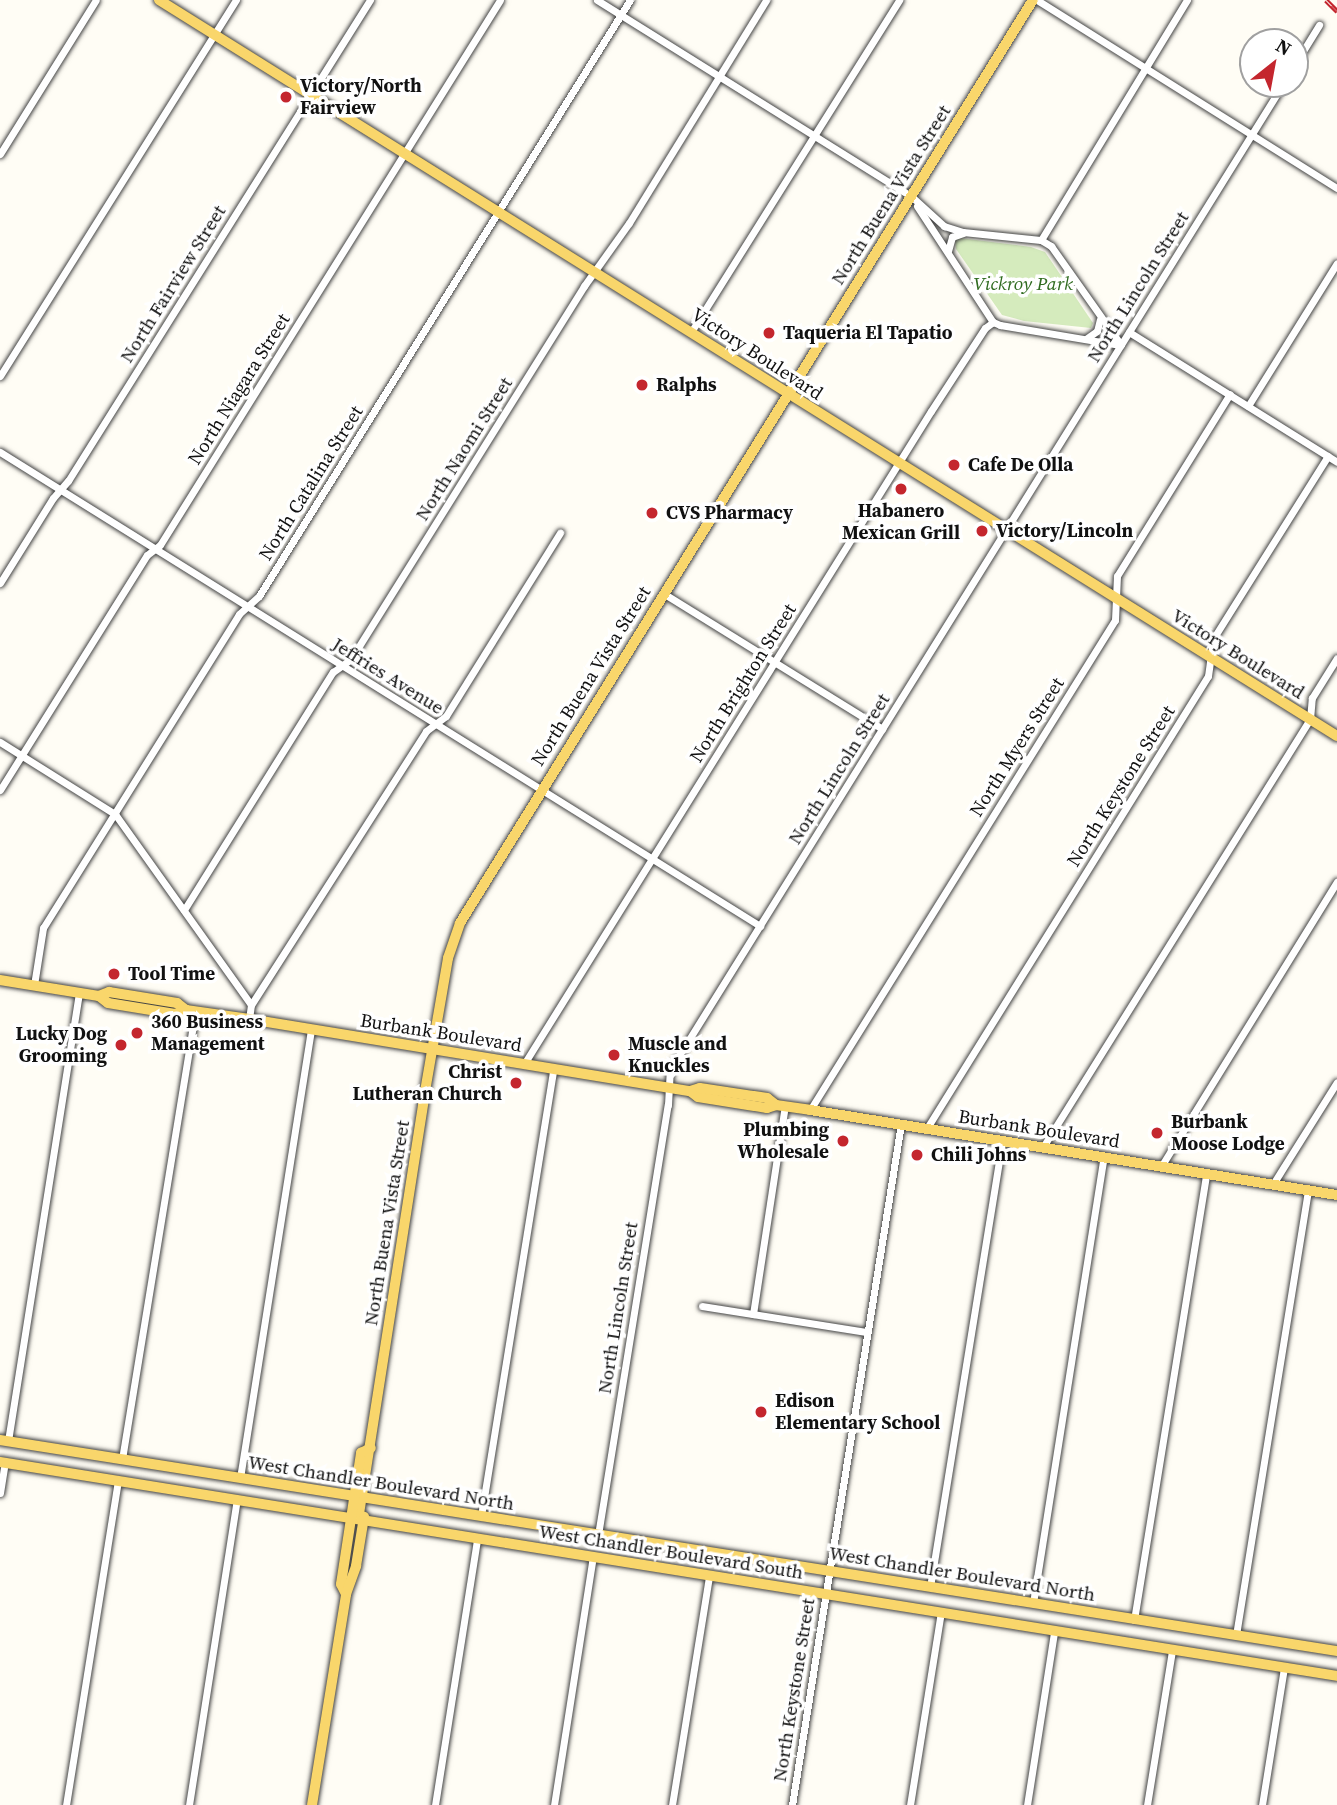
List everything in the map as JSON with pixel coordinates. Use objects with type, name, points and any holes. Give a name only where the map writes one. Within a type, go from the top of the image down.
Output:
[{"type":"main road","name":"Victory Boulevard","points":[[159,0],[1337,736]]},
{"type":"main road","name":"North Buena Vista Street","points":[[312,1805],[347,1591],[341,1584],[374,1452],[372,1445],[442,987],[455,936],[470,904],[541,789],[1035,0]]},
{"type":"main road","name":"Burbank Boulevard","points":[[0,980],[99,996],[109,992],[177,1003],[190,1011],[690,1091],[700,1088],[767,1098],[781,1105],[810,1110],[1337,1195]]},
{"type":"main road","name":"West Chandler Boulevard North","points":[[4,1440],[1337,1651]]},
{"type":"main road","name":"West Chandler Boulevard South","points":[[2,1463],[1337,1676]]},
{"type":"street","points":[[0,154],[96,0]]},
{"type":"street","points":[[0,376],[236,0]]},
{"type":"street","name":"North Fairview Street","points":[[0,583],[370,0]]},
{"type":"street","name":"North Niagara Street","points":[[0,790],[500,0]]},
{"type":"street","points":[[597,0],[911,196],[944,226],[963,232],[1041,240],[1051,246],[1100,319],[1121,345]]},
{"type":"street","name":"North Catalina Street","points":[[34,985],[43,928],[239,614],[259,596],[630,0]]},
{"type":"street","name":"North Naomi Street","points":[[184,910],[333,672],[351,659],[766,0]]},
{"type":"street","points":[[691,332],[899,0]]},
{"type":"street","points":[[1035,0],[1337,188]]},
{"type":"street","points":[[1041,240],[1187,0]]},
{"type":"street","points":[[1309,41],[1319,25]]},
{"type":"street","name":"North Lincoln Street","points":[[598,1535],[670,1070],[1274,98]]},
{"type":"street","points":[[911,196],[993,321],[1000,325],[1121,345]]},
{"type":"street","points":[[948,252],[952,237],[963,232]]},
{"type":"street","points":[[1248,405],[1337,262]]},
{"type":"street","points":[[1087,338],[1097,331],[1100,319]]},
{"type":"street","name":"North Brighton Street","points":[[524,1064],[899,464],[985,328],[993,321]]},
{"type":"street","points":[[1129,332],[1337,461]]},
{"type":"street","name":"North Myers Street","points":[[810,1110],[1115,620],[1117,576],[1230,394]]},
{"type":"street","name":"Jeffries Avenue","points":[[0,452],[760,926]]},
{"type":"street","name":"North Keystone Street","points":[[927,1128],[1208,676],[1213,639],[1328,456]]},
{"type":"street","points":[[249,1019],[251,1005],[426,731],[446,716],[561,533]]},
{"type":"street","points":[[663,593],[882,729]]},
{"type":"street","points":[[1043,1147],[1310,719],[1312,698],[1337,658]]},
{"type":"street","points":[[0,742],[115,814],[251,1005]]},
{"type":"street","points":[[1162,1166],[1337,882]]},
{"type":"street","points":[[4,1440],[79,993]]},
{"type":"street","points":[[122,1459],[190,1011]]},
{"type":"street","points":[[240,1478],[311,1030]]},
{"type":"street","points":[[481,1516],[553,1069]]},
{"type":"street","points":[[1273,1184],[1337,1082]]},
{"type":"street","points":[[753,1314],[781,1105]]},
{"type":"street","name":"North Keystone Street","points":[[792,1805],[901,1124]]},
{"type":"street","points":[[930,1587],[1002,1141]]},
{"type":"street","points":[[1033,1603],[1104,1157]]},
{"type":"street","points":[[1134,1620],[1206,1173]]},
{"type":"street","points":[[1236,1636],[1308,1190]]},
{"type":"street","points":[[702,1306],[866,1332]]},
{"type":"street","points":[[0,1493],[2,1463]]},
{"type":"street","points":[[66,1805],[118,1480]]},
{"type":"street","points":[[189,1805],[237,1499]]},
{"type":"street","points":[[435,1805],[477,1539]]},
{"type":"street","points":[[554,1805],[593,1557]]},
{"type":"street","points":[[672,1805],[709,1576]]},
{"type":"street","points":[[910,1805],[941,1612]]},
{"type":"street","points":[[1027,1805],[1054,1632]]},
{"type":"street","points":[[1147,1805],[1172,1650]]},
{"type":"street","points":[[1262,1805],[1284,1667]]},
{"type":"green space","name":"Vickroy Park","points":[[960,238],[1031,247],[1045,252],[1093,323],[1091,328],[1024,321],[1002,315],[956,249],[955,240]]},
{"type":"railway","points":[[1326,0],[1337,11]]},
{"type":"place","name":"Victory/North Fairview","points":[[286,97]]},
{"type":"place","name":"Taqueria El Tapatio","points":[[769,333]]},
{"type":"place","name":"Ralphs","points":[[642,385]]},
{"type":"place","name":"Cafe De Olla","points":[[954,465]]},
{"type":"place","name":"Habanero Mexican Grill","points":[[901,489]]},
{"type":"place","name":"CVS Pharmacy","points":[[652,513]]},
{"type":"place","name":"Victory/Lincoln","points":[[982,531]]},
{"type":"place","name":"Tool Time","points":[[114,974]]},
{"type":"place","name":"360 Business Management","points":[[137,1033]]},
{"type":"place","name":"Lucky Dog Grooming","points":[[121,1045]]},
{"type":"place","name":"Muscle and Knuckles","points":[[614,1055]]},
{"type":"place","name":"Christ Lutheran Church","points":[[516,1083]]},
{"type":"place","name":"Burbank Moose Lodge","points":[[1157,1133]]},
{"type":"place","name":"Plumbing Wholesale","points":[[843,1141]]},
{"type":"place","name":"Chili Johns","points":[[917,1155]]},
{"type":"place","name":"Edison Elementary School","points":[[761,1412]]}]
